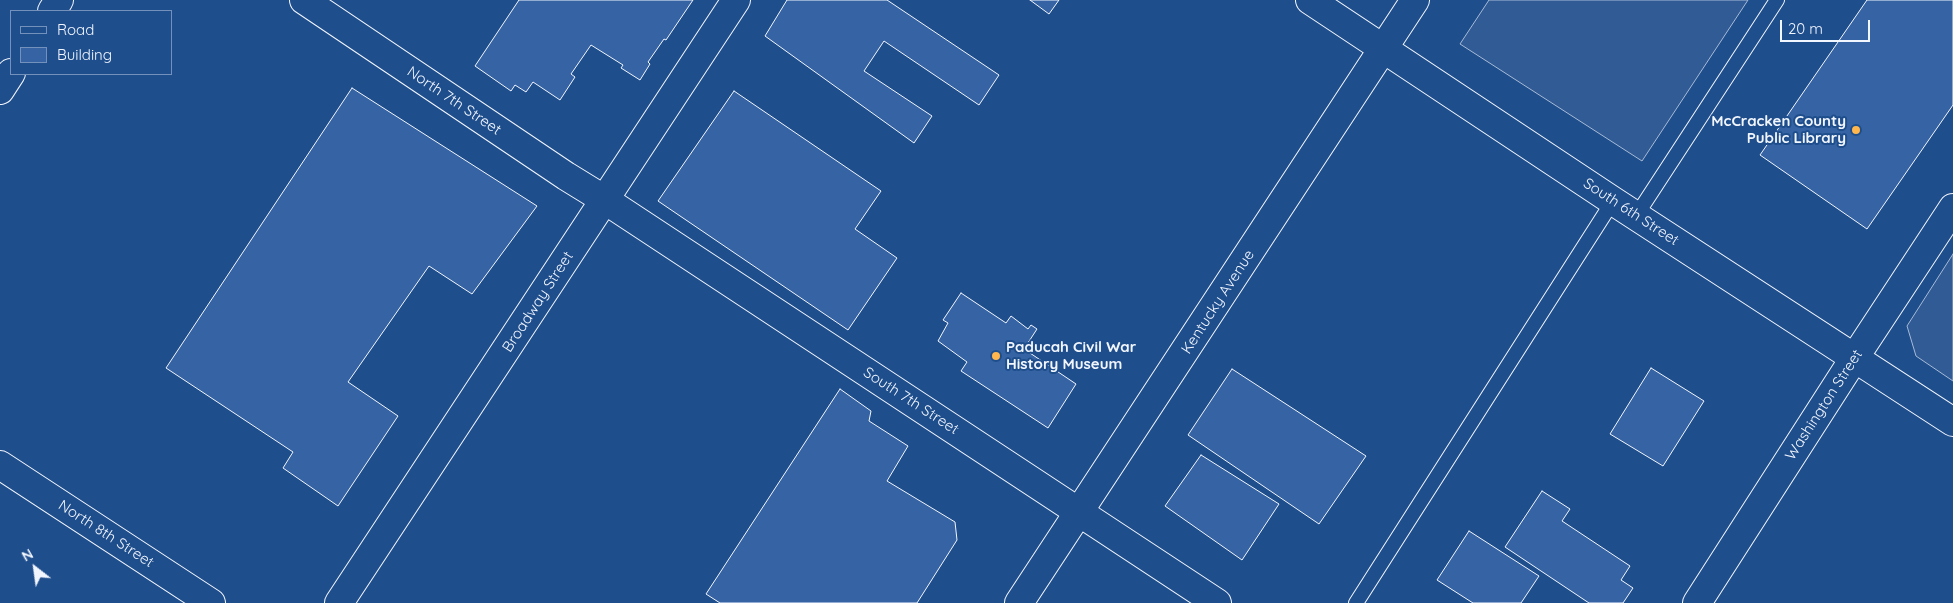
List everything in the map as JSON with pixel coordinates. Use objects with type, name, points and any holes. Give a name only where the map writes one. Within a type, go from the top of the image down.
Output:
[{"type":"street","name":"North 7th Street","points":[[304,0],[566,176],[606,200]]},
{"type":"street","name":"Broadway Street","points":[[339,603],[736,0]]},
{"type":"street","name":"South 6th Street","points":[[1310,0],[1613,201],[1953,422]]},
{"type":"street","name":"Kentucky Avenue","points":[[1019,603],[1415,0]]},
{"type":"street","points":[[0,90],[10,75]]},
{"type":"street","name":"South 7th Street","points":[[606,200],[1217,603]]},
{"type":"street","name":"Washington Street","points":[[1698,603],[1855,357],[1953,208]]},
{"type":"street","name":"North 8th Street","points":[[0,465],[211,603]]},
{"type":"lane","points":[[1636,216],[1777,0]]},
{"type":"lane","points":[[1356,603],[1613,201]]},
{"type":"shaded area","points":[[1489,0],[1748,0],[1642,161],[1460,44]]},
{"type":"shaded area","points":[[1953,254],[1953,381],[1916,356],[1907,326]]},
{"type":"building","points":[[519,0],[693,0],[666,40],[664,39],[648,62],[650,64],[640,80],[621,68],[623,65],[591,45],[571,74],[575,77],[560,100],[533,82],[526,92],[515,85],[511,91],[475,66]]},
{"type":"building","points":[[787,0],[887,0],[999,75],[979,105],[884,41],[864,71],[932,116],[914,143],[765,36]]},
{"type":"building","points":[[1030,0],[1059,0],[1049,14]]},
{"type":"building","name":"McCracken County Public Library","points":[[1867,0],[1953,0],[1953,105],[1867,229],[1760,155]]},
{"type":"building","points":[[352,88],[537,206],[472,294],[429,266],[348,382],[398,416],[338,506],[283,468],[293,452],[166,368]]},
{"type":"building","points":[[734,91],[881,191],[855,229],[897,258],[848,330],[658,201]]},
{"type":"building","name":"Paducah Civil War History Museum","points":[[961,293],[1006,323],[1011,316],[1028,329],[1031,325],[1037,329],[1024,349],[1076,384],[1048,428],[961,371],[967,362],[938,341],[948,323],[943,320]]},
{"type":"building","points":[[1651,368],[1704,401],[1663,466],[1610,434]]},
{"type":"building","points":[[1232,369],[1366,456],[1319,524],[1188,435]]},
{"type":"building","points":[[840,389],[871,411],[869,421],[908,446],[887,481],[955,522],[957,540],[917,603],[720,603],[706,594]]},
{"type":"building","points":[[1201,455],[1279,504],[1242,560],[1165,506]]},
{"type":"building","points":[[1542,491],[1570,509],[1562,521],[1630,566],[1621,580],[1633,588],[1623,603],[1589,603],[1505,547]]},
{"type":"building","points":[[1469,531],[1539,576],[1521,603],[1473,603],[1437,580]]},
{"type":"place","name":"McCracken County Public Library","points":[[1856,130]]},
{"type":"place","name":"Paducah Civil War History Museum","points":[[996,356]]}]
